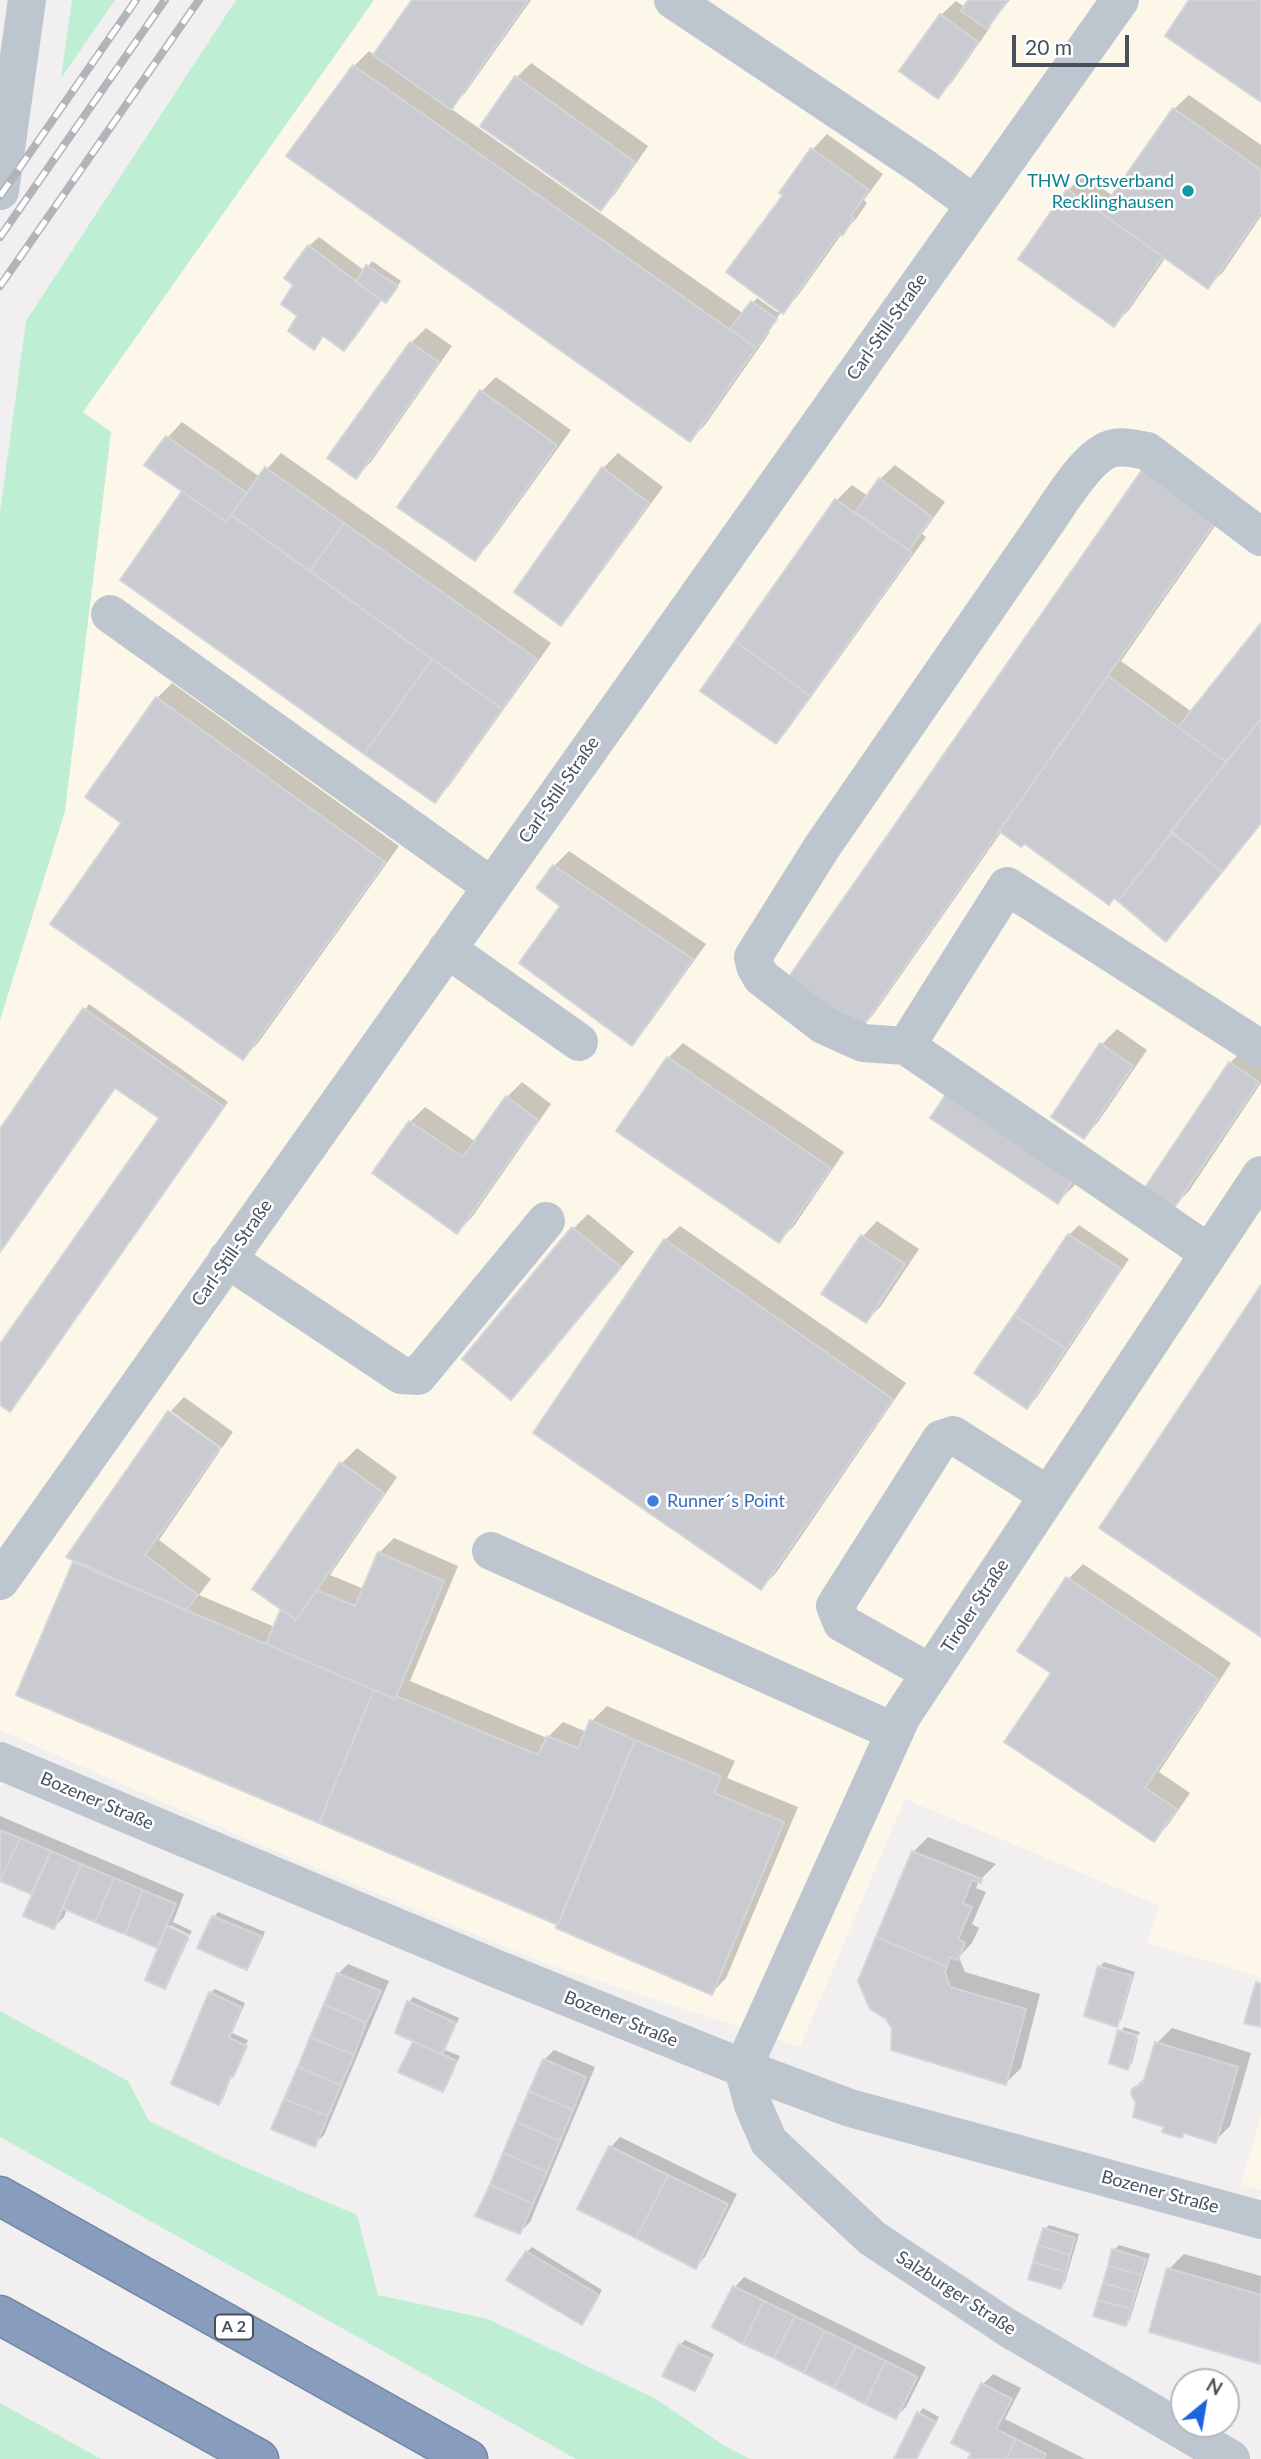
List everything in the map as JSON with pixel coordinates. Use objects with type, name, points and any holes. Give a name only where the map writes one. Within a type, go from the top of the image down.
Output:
[{"type":"highway","name":"A 2","points":[[0,2196],[468,2459]]},
{"type":"highway","points":[[0,2315],[259,2459]]},
{"type":"street","points":[[0,191],[27,0]]},
{"type":"street","points":[[673,0],[974,204]]},
{"type":"street","name":"Carl-Still-Straße","points":[[0,1581],[1120,0]]},
{"type":"street","points":[[1209,1253],[906,1046],[863,1043],[823,1025],[761,977],[753,957],[822,847],[1045,524],[1090,464],[1113,448],[1147,451],[1261,537]]},
{"type":"street","points":[[110,614],[491,886]]},
{"type":"street","points":[[906,1046],[1007,886],[1261,1049]]},
{"type":"street","points":[[447,949],[579,1042]]},
{"type":"street","name":"Tiroler Straße","points":[[743,2068],[902,1716],[1261,1175]]},
{"type":"street","points":[[228,1259],[401,1375],[418,1376],[546,1221]]},
{"type":"street","points":[[931,1673],[842,1623],[835,1606],[941,1439],[953,1435],[1048,1495]]},
{"type":"street","points":[[491,1551],[895,1732]]},
{"type":"street","name":"Bozener Straße","points":[[0,1761],[484,1964],[850,2108],[1261,2220]]},
{"type":"street","name":"Salzburger Straße","points":[[743,2068],[753,2105],[769,2142],[872,2238],[1007,2328],[1230,2459]]},
{"type":"shaded area","points":[[374,0],[1261,0],[1261,1977],[1147,1943],[1160,1906],[905,1799],[800,2047],[544,1963],[251,1841],[0,1730],[0,1020],[65,811],[83,412]]},
{"type":"shaded area","points":[[1261,2115],[1261,2190],[1241,2184]]},
{"type":"green space","points":[[72,0],[115,0],[61,78]]},
{"type":"green space","points":[[236,0],[374,0],[83,412],[111,432],[65,811],[0,1020],[0,513],[26,321]]},
{"type":"green space","points":[[0,2011],[128,2081],[149,2121],[231,2161],[357,2215],[378,2295],[488,2319],[656,2399],[723,2445],[750,2459],[576,2459],[0,2137]]},
{"type":"green space","points":[[0,2403],[101,2459],[0,2459]]},
{"type":"building","points":[[412,0],[528,0],[451,110],[373,55]]},
{"type":"building","points":[[968,0],[1008,0],[987,29],[961,11]]},
{"type":"building","points":[[1189,0],[1261,0],[1261,102],[1165,36]]},
{"type":"building","points":[[940,14],[978,42],[938,99],[899,71]]},
{"type":"building","points":[[353,65],[756,348],[690,442],[286,156]]},
{"type":"building","points":[[515,76],[635,162],[601,211],[480,126]]},
{"type":"building","name":"THW Ortsverband Recklinghausen","points":[[1173,108],[1261,170],[1261,212],[1208,289],[1100,212]]},
{"type":"building","points":[[811,148],[869,190],[851,216],[854,218],[842,236],[839,233],[783,314],[726,272],[783,195],[779,193]]},
{"type":"building","name":"THW Ortsverband Recklinghausen","points":[[1067,189],[1163,257],[1114,327],[1018,259]]},
{"type":"building","points":[[308,245],[381,300],[344,351],[323,336],[314,350],[288,331],[297,316],[281,304],[293,285],[284,278]]},
{"type":"building","points":[[366,265],[398,286],[386,303],[356,282]]},
{"type":"building","points":[[751,301],[777,319],[756,348],[730,329]]},
{"type":"building","points":[[410,342],[439,362],[356,479],[327,458]]},
{"type":"building","points":[[480,390],[557,445],[475,561],[397,507]]},
{"type":"building","points":[[166,436],[247,493],[226,522],[144,465]]},
{"type":"building","points":[[265,467],[344,523],[310,571],[231,515]]},
{"type":"building","points":[[602,467],[649,503],[561,626],[514,592]]},
{"type":"building","points":[[1142,470],[1215,522],[859,1032],[786,981]]},
{"type":"building","points":[[879,478],[932,517],[909,550],[855,512]]},
{"type":"building","points":[[182,491],[226,522],[231,515],[432,659],[364,754],[120,580]]},
{"type":"building","points":[[835,499],[912,553],[810,696],[735,641]]},
{"type":"building","points":[[344,523],[537,659],[502,709],[310,571]]},
{"type":"building","points":[[1261,623],[1261,719],[1226,762],[1178,727]]},
{"type":"building","points":[[735,641],[810,696],[776,744],[700,691]]},
{"type":"building","points":[[432,659],[502,709],[435,803],[364,754]]},
{"type":"building","points":[[1108,676],[1226,762],[1118,901],[1114,898],[1109,905],[1025,844],[1021,847],[999,831]]},
{"type":"building","points":[[156,697],[385,862],[243,1060],[50,924],[121,823],[85,797]]},
{"type":"building","points":[[1261,719],[1261,823],[1222,872],[1171,831]]},
{"type":"building","points":[[1172,833],[1222,872],[1166,942],[1118,901]]},
{"type":"building","points":[[553,865],[693,959],[632,1046],[519,963],[560,906],[536,888]]},
{"type":"building","points":[[83,1008],[224,1107],[10,1412],[0,1405],[0,1344],[159,1118],[115,1088],[0,1252],[0,1129]]},
{"type":"building","points":[[1100,1043],[1133,1066],[1084,1139],[1051,1117]]},
{"type":"building","points":[[667,1057],[831,1168],[779,1243],[616,1131]]},
{"type":"building","points":[[1229,1062],[1259,1082],[1174,1208],[1144,1189]]},
{"type":"building","points":[[947,1093],[1074,1177],[1058,1204],[930,1118]]},
{"type":"building","points":[[506,1096],[538,1120],[457,1234],[372,1173],[409,1121],[463,1157]]},
{"type":"building","points":[[572,1227],[621,1267],[511,1400],[462,1359]]},
{"type":"building","points":[[1068,1234],[1121,1269],[1066,1349],[1014,1315]]},
{"type":"building","points":[[861,1235],[905,1264],[866,1323],[821,1294]]},
{"type":"building","points":[[664,1239],[893,1399],[761,1590],[533,1433]]},
{"type":"building","points":[[1261,1285],[1261,1637],[1099,1528]]},
{"type":"building","points":[[1014,1315],[1066,1349],[1027,1409],[974,1373]]},
{"type":"building","points":[[168,1411],[220,1448],[145,1555],[198,1595],[186,1610],[66,1557]]},
{"type":"building","points":[[340,1462],[384,1493],[296,1620],[252,1589]]},
{"type":"building","points":[[378,1552],[444,1581],[395,1699],[266,1644],[281,1609],[296,1620],[317,1590],[355,1606]]},
{"type":"building","points":[[73,1562],[374,1690],[319,1823],[16,1695]]},
{"type":"building","points":[[1066,1577],[1218,1679],[1145,1788],[1177,1809],[1154,1842],[1004,1742],[1051,1673],[1017,1651]]},
{"type":"building","points":[[374,1690],[395,1699],[396,1696],[538,1755],[547,1736],[578,1748],[590,1720],[635,1740],[558,1925],[319,1823]]},
{"type":"building","points":[[635,1740],[721,1776],[714,1793],[784,1822],[712,1995],[556,1928]]},
{"type":"building","points":[[0,1830],[20,1838],[0,1881]]},
{"type":"building","points":[[20,1838],[51,1851],[31,1894],[0,1881]]},
{"type":"building","points":[[51,1851],[81,1864],[54,1929],[23,1916]]},
{"type":"building","points":[[912,1851],[982,1879],[981,1883],[972,1880],[963,1903],[972,1907],[958,1939],[965,1943],[958,1960],[950,1957],[947,1967],[876,1937]]},
{"type":"building","points":[[81,1864],[114,1878],[95,1922],[62,1908]]},
{"type":"building","points":[[114,1878],[143,1890],[125,1934],[95,1922]]},
{"type":"building","points":[[143,1890],[176,1904],[157,1948],[125,1934]]},
{"type":"building","points":[[212,1916],[261,1936],[247,1970],[197,1948]]},
{"type":"building","points":[[167,1926],[188,1936],[165,1989],[145,1980]]},
{"type":"building","points":[[876,1937],[947,1967],[945,1972],[950,1987],[1026,2009],[1006,2085],[891,2050],[892,2029],[886,2019],[870,2009],[858,1981]]},
{"type":"building","points":[[1098,1966],[1132,1976],[1117,2027],[1084,2016]]},
{"type":"building","points":[[337,1973],[381,1991],[366,2023],[324,2004]]},
{"type":"building","points":[[1256,1982],[1261,1984],[1261,2027],[1244,2023]]},
{"type":"building","points":[[209,1992],[241,2007],[229,2038],[247,2046],[219,2105],[171,2084]]},
{"type":"building","points":[[407,2001],[456,2023],[442,2054],[395,2033]]},
{"type":"building","points":[[324,2004],[366,2023],[354,2055],[310,2037]]},
{"type":"building","points":[[1118,2030],[1137,2036],[1128,2070],[1109,2063]]},
{"type":"building","points":[[310,2037],[354,2055],[341,2085],[298,2067]]},
{"type":"building","points":[[413,2042],[457,2061],[443,2092],[398,2072]]},
{"type":"building","points":[[1155,2042],[1238,2067],[1216,2143],[1184,2133],[1182,2138],[1162,2132],[1164,2127],[1133,2117],[1136,2103],[1131,2094],[1132,2089],[1143,2083]]},
{"type":"building","points":[[543,2059],[586,2077],[573,2110],[529,2091]]},
{"type":"building","points":[[298,2067],[341,2085],[328,2116],[284,2099]]},
{"type":"building","points":[[529,2091],[573,2110],[560,2141],[516,2122]]},
{"type":"building","points":[[284,2099],[328,2116],[315,2147],[271,2129]]},
{"type":"building","points":[[516,2122],[560,2141],[547,2172],[503,2153]]},
{"type":"building","points":[[609,2146],[668,2175],[636,2238],[577,2209]]},
{"type":"building","points":[[503,2153],[547,2172],[533,2204],[490,2185]]},
{"type":"building","points":[[668,2175],[728,2204],[696,2269],[636,2238]]},
{"type":"building","points":[[490,2185],[533,2204],[520,2234],[475,2216]]},
{"type":"building","points":[[1043,2228],[1075,2238],[1070,2255],[1038,2245]]},
{"type":"building","points":[[1038,2245],[1070,2255],[1066,2272],[1033,2262]]},
{"type":"building","points":[[1112,2249],[1146,2259],[1141,2275],[1108,2266]]},
{"type":"building","points":[[526,2251],[599,2295],[582,2325],[506,2280]]},
{"type":"building","points":[[1033,2262],[1066,2272],[1061,2289],[1028,2279]]},
{"type":"building","points":[[1108,2266],[1141,2275],[1136,2292],[1103,2283]]},
{"type":"building","points":[[1167,2268],[1261,2295],[1260,2364],[1149,2332]]},
{"type":"building","points":[[1103,2283],[1136,2292],[1131,2309],[1098,2300]]},
{"type":"building","points":[[733,2286],[764,2301],[743,2344],[712,2327]]},
{"type":"building","points":[[1098,2300],[1131,2309],[1126,2326],[1093,2316]]},
{"type":"building","points":[[764,2301],[795,2316],[774,2358],[743,2344]]},
{"type":"building","points":[[795,2316],[825,2331],[804,2373],[774,2358]]},
{"type":"building","points":[[825,2331],[856,2346],[834,2388],[804,2373]]},
{"type":"building","points":[[679,2344],[711,2359],[695,2391],[662,2376]]},
{"type":"building","points":[[856,2346],[886,2361],[865,2404],[834,2388]]},
{"type":"building","points":[[886,2361],[917,2377],[896,2419],[865,2404]]},
{"type":"building","points":[[981,2383],[1012,2399],[996,2429],[1016,2439],[1006,2459],[968,2459],[971,2453],[951,2443]]},
{"type":"building","points":[[917,2412],[936,2422],[916,2459],[894,2459]]},
{"type":"building","points":[[1016,2439],[1046,2454],[1044,2459],[1006,2459]]},
{"type":"railway","points":[[0,196],[136,0]]},
{"type":"railway","points":[[0,237],[165,0]]},
{"type":"railway","points":[[0,286],[199,0]]},
{"type":"place","name":"THW Ortsverband Recklinghausen","points":[[1188,191]]},
{"type":"place","name":"Runner´s Point","points":[[653,1501]]}]
